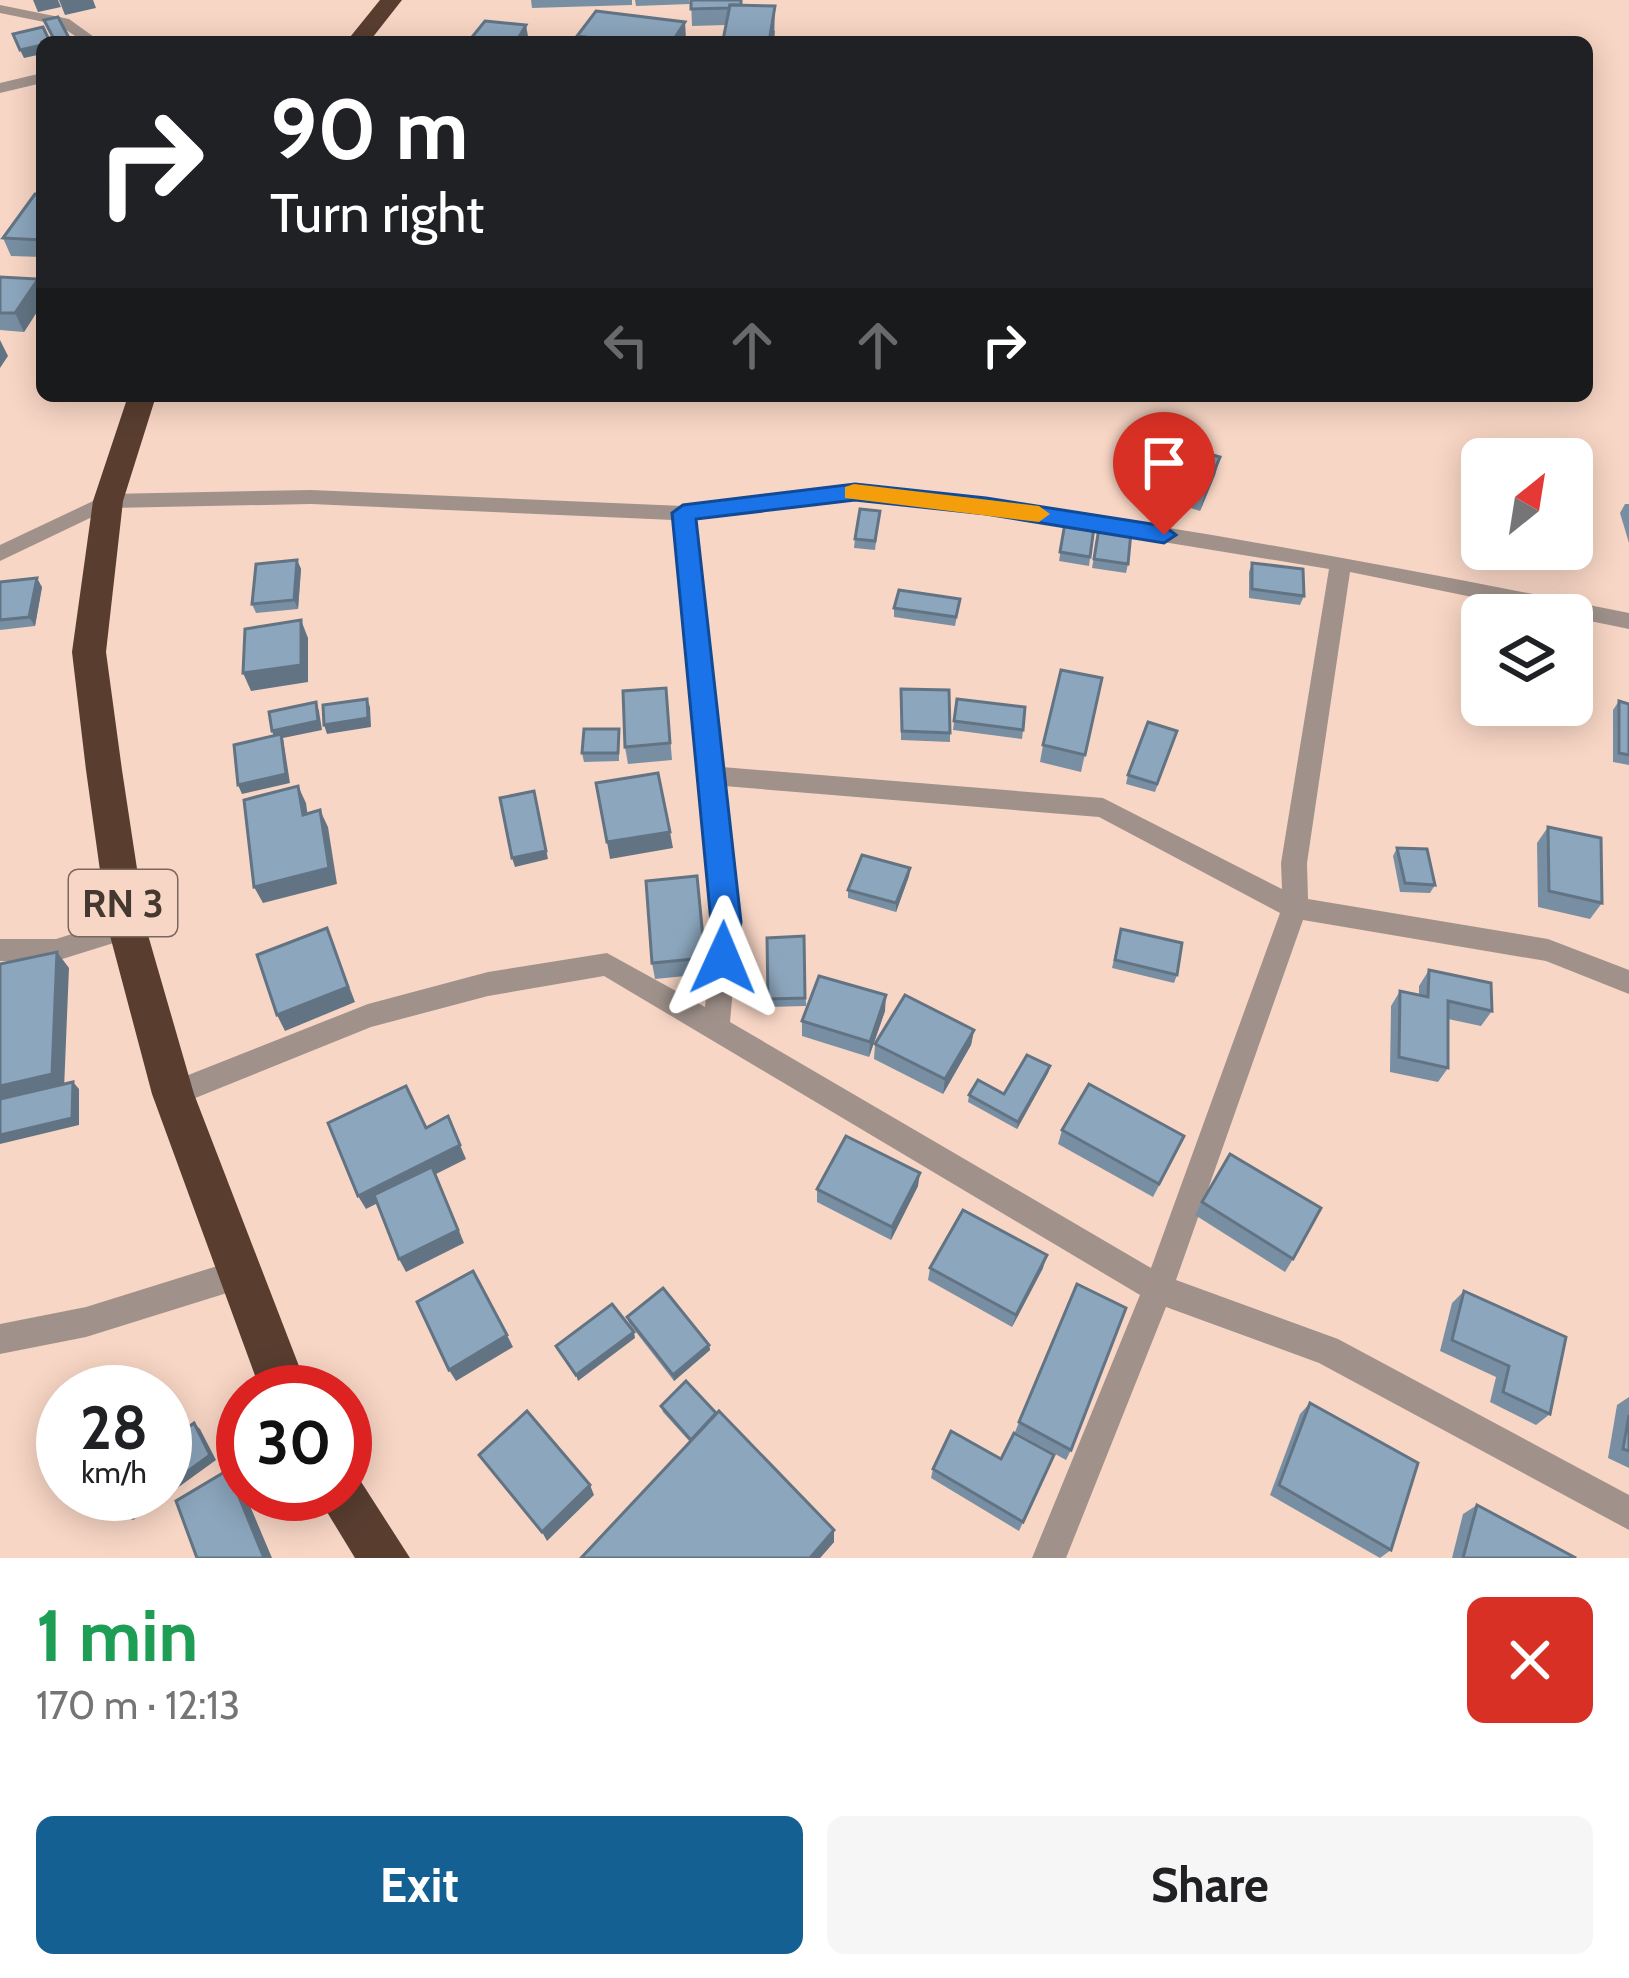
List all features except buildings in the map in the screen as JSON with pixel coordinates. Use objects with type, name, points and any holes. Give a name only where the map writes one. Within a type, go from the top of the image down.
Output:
[{"type":"highway","points":[[362,36],[392,0]]},
{"type":"highway","name":"RN 3","points":[[140,402],[108,501],[88,652],[127,928],[173,1094],[275,1365]]},
{"type":"highway","points":[[359,1521],[385,1558]]},
{"type":"street","points":[[0,9],[64,22],[85,36]]},
{"type":"street","points":[[0,88],[36,79]]},
{"type":"street","points":[[0,554],[108,501],[310,497],[683,513],[855,492],[986,506],[1342,563],[1629,621]]},
{"type":"street","points":[[683,513],[726,922],[716,1029]]},
{"type":"street","points":[[1048,1558],[1158,1289],[1295,908],[1294,862],[1342,563]]},
{"type":"street","points":[[710,775],[1103,808],[1295,908],[1548,950],[1629,982]]},
{"type":"street","points":[[0,950],[56,950],[127,928]]},
{"type":"street","points":[[173,1094],[368,1016],[488,984],[607,964],[1158,1289],[1327,1350],[1629,1514]]},
{"type":"street","points":[[0,1339],[86,1322],[243,1273]]},
{"type":"slow traffic","points":[[854,492],[1039,514]]},
{"type":"route","points":[[723,958],[726,922],[683,513],[855,492],[986,506],[1164,535]]}]
